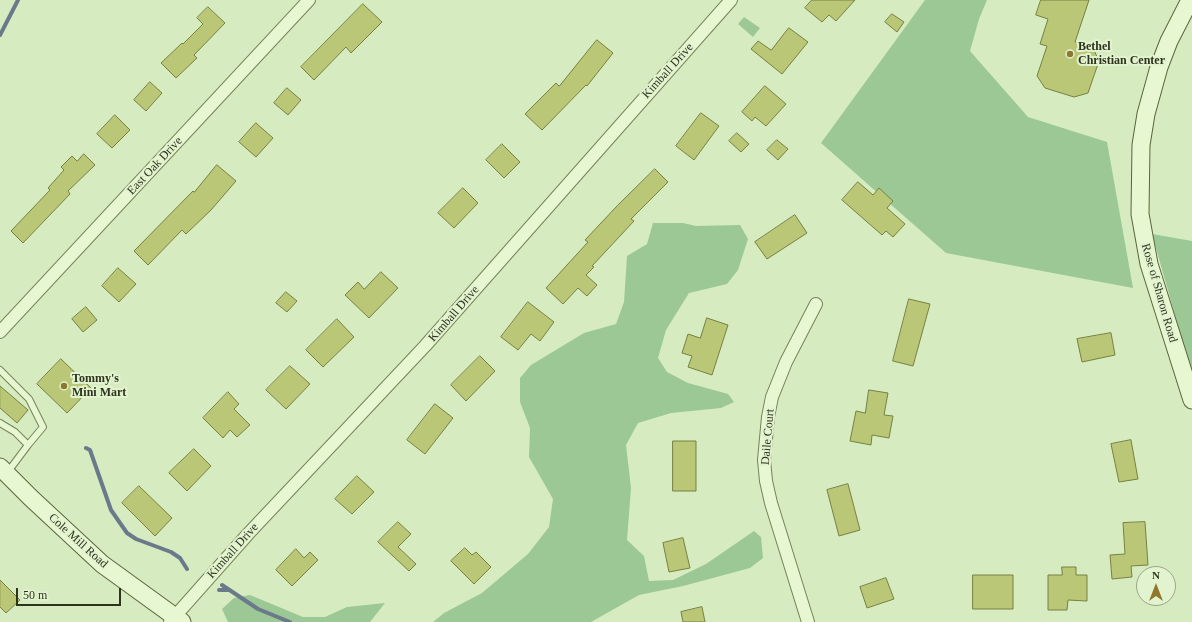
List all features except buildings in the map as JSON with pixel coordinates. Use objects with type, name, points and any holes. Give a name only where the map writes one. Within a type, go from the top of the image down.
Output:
[{"type":"street","name":"East Oak Drive","points":[[0,332],[309,0]]},
{"type":"street","name":"Kimball Drive","points":[[175,620],[254,528],[425,346],[731,0]]},
{"type":"street","name":"Rose of Sharon Road","points":[[1190,0],[1169,41],[1159,66],[1146,114],[1141,145],[1140,214],[1149,264],[1192,400]]},
{"type":"street","name":"Daile Court","points":[[808,622],[771,503],[766,481],[764,460],[768,417],[772,397],[786,362],[816,304]]},
{"type":"street","name":"Cole Mill Road","points":[[3,471],[102,564],[175,620]]},
{"type":"lane","points":[[0,370],[30,400],[44,428],[3,471]]},
{"type":"lane","points":[[0,423],[15,432],[28,445]]},
{"type":"green space","points":[[925,0],[987,0],[979,19],[970,51],[1028,117],[1107,142],[1133,288],[946,253],[821,143]]},
{"type":"green space","points":[[744,17],[760,28],[753,37],[738,24]]},
{"type":"green space","points":[[653,223],[683,223],[696,226],[740,225],[748,239],[738,270],[727,284],[689,293],[666,330],[658,358],[667,372],[688,383],[728,394],[734,402],[721,408],[671,413],[638,423],[626,445],[631,488],[627,540],[644,556],[649,581],[673,580],[706,564],[754,531],[761,537],[763,558],[750,568],[683,586],[639,595],[591,622],[433,622],[444,613],[482,593],[528,554],[549,527],[553,499],[529,457],[530,428],[520,402],[520,378],[531,365],[584,333],[616,324],[624,302],[627,256],[647,244]]},
{"type":"green space","points":[[1152,234],[1192,241],[1192,375]]},
{"type":"green space","points":[[250,595],[303,617],[325,617],[347,607],[385,603],[370,622],[228,622],[222,609],[234,598]]},
{"type":"waterway","points":[[0,35],[18,0]]},
{"type":"waterway","points":[[86,448],[90,450],[111,510],[127,533],[136,539],[171,552],[180,558],[187,569]]},
{"type":"waterway","points":[[222,585],[258,609],[290,622]]},
{"type":"waterway","points":[[219,590],[228,590]]},
{"type":"place","name":"Bethel Christian Center","points":[[1070,54]]},
{"type":"place","name":"Tommy's Mini Mart","points":[[64,386]]}]
